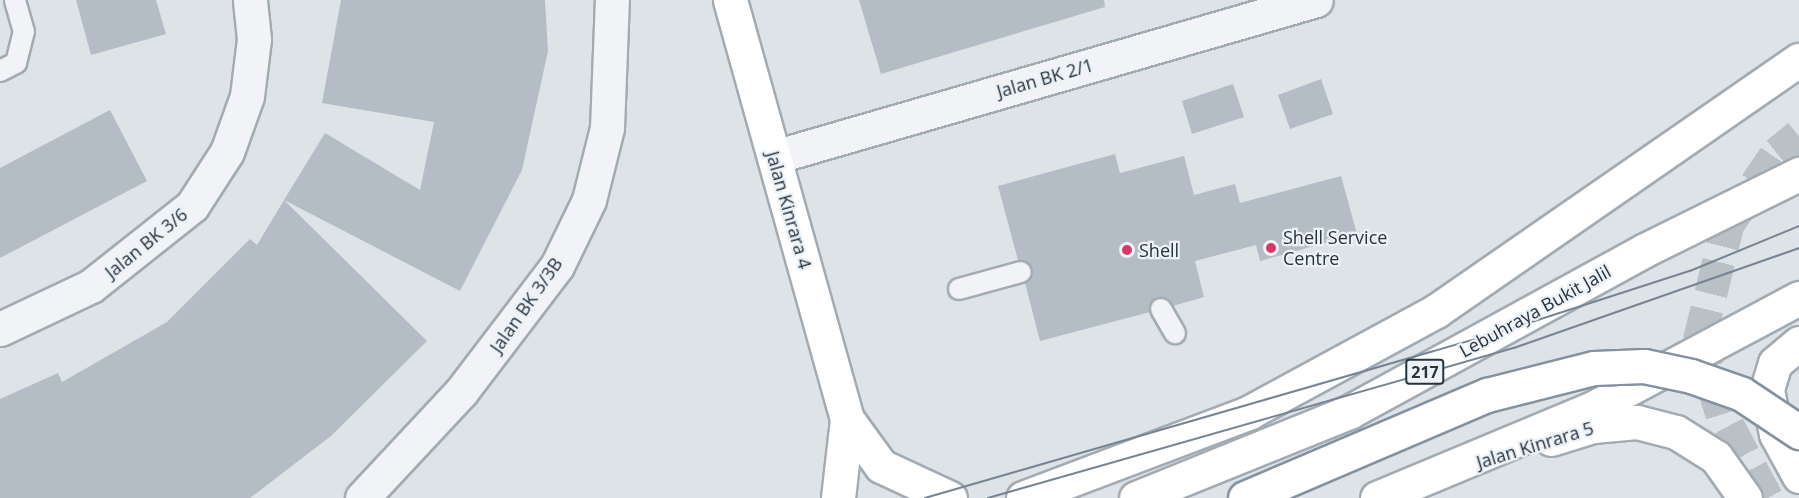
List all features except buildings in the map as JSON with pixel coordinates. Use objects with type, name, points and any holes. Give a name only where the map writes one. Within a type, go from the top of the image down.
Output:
[{"type":"main road","name":"Jalan Kinrara 4","points":[[730,0],[847,419],[881,466],[950,498]]},
{"type":"main road","points":[[1023,498],[1250,412],[1436,311],[1799,60]]},
{"type":"main road","name":"Lebuhraya Bukit Jalil","points":[[1136,498],[1349,412],[1645,250],[1799,174]]},
{"type":"main road","points":[[1377,498],[1591,409],[1799,298]]},
{"type":"main road","points":[[1799,343],[1775,363],[1767,390],[1776,434],[1799,476]]},
{"type":"main road","points":[[1245,498],[1487,395],[1594,368],[1644,366],[1691,376],[1742,394],[1799,432]]},
{"type":"main road","name":"Jalan Kinrara 4","points":[[838,498],[847,419]]},
{"type":"main road","name":"Jalan Kinrara 5","points":[[1440,473],[1593,426],[1637,422],[1676,432],[1716,457],[1746,498]]},
{"type":"street","name":"Jalan BK 3/6","points":[[0,329],[91,286],[192,206],[227,152],[247,96],[254,39],[250,0]]},
{"type":"street","name":"Jalan BK 3/3B","points":[[362,498],[461,392],[557,266],[589,200],[607,128],[612,0]]},
{"type":"street","name":"Jalan BK 2/1","points":[[774,157],[1316,0]]},
{"type":"lane","points":[[0,71],[16,63],[24,32],[15,0]]},
{"type":"lane","points":[[960,288],[1022,272]]},
{"type":"lane","points":[[1161,309],[1175,333]]},
{"type":"tunnel","points":[[1767,498],[1722,414],[1699,341],[1728,224],[1777,153],[1799,135]]},
{"type":"tram line","points":[[925,498],[1510,329],[1690,271],[1799,226]]},
{"type":"tram line","points":[[988,498],[1514,348],[1799,248]]},
{"type":"place","name":"Shell Service Centre","points":[[1271,248]]},
{"type":"place","name":"Shell","points":[[1127,250]]}]
